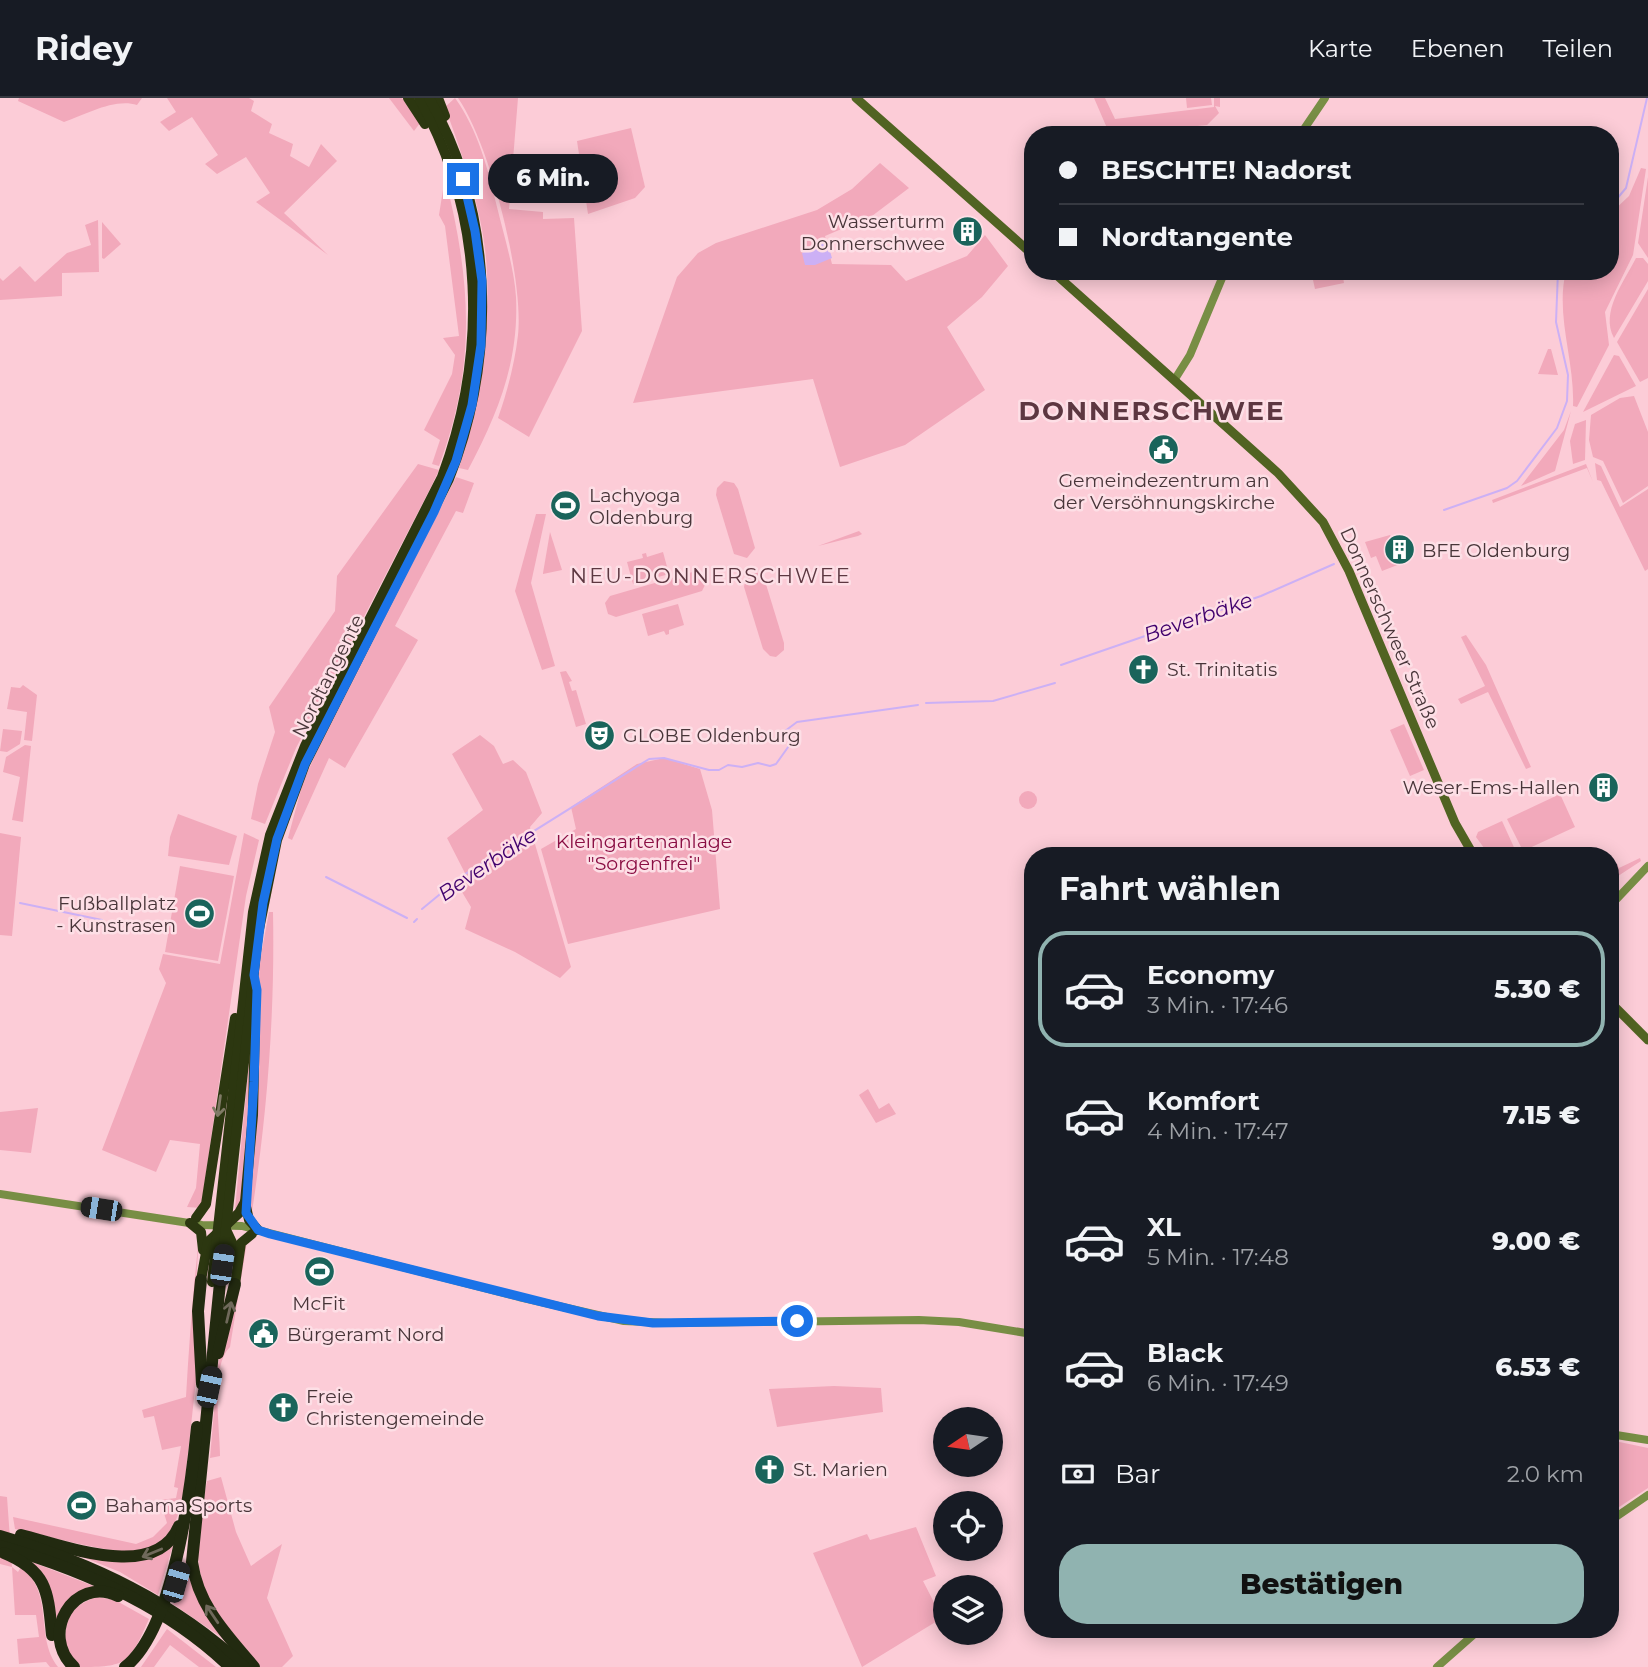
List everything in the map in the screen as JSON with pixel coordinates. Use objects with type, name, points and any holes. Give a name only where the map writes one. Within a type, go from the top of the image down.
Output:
[{"type":"highway","points":[[408,98],[429,105],[438,124],[454,140],[451,157]]},
{"type":"highway","name":"Nordtangente","points":[[225,1208],[253,912],[270,850],[305,746],[445,478],[452,460],[470,374],[475,304],[467,233],[451,157],[429,105],[419,98]]},
{"type":"highway","name":"Nordtangente","points":[[192,1500],[206,1386],[211,1282],[220,1246],[270,850]]},
{"type":"highway","points":[[206,1386],[235,1284],[241,1243],[255,1232],[245,1202],[254,1082],[257,990],[254,975]]},
{"type":"highway","points":[[206,1386],[198,1311],[211,1282],[203,1254],[202,1236],[193,1221],[203,1210],[208,1193],[227,1059],[237,1006],[244,992]]},
{"type":"highway","points":[[208,1193],[212,1211],[232,1241],[237,1262]]},
{"type":"highway","points":[[203,1254],[208,1242],[239,1213],[245,1202]]},
{"type":"highway","points":[[0,1546],[141,1557],[161,1550],[175,1536],[192,1500]]},
{"type":"highway","points":[[125,1667],[144,1645],[164,1596],[192,1500]]},
{"type":"highway","points":[[135,1667],[147,1652],[169,1601],[192,1500]]},
{"type":"highway","points":[[192,1500],[192,1549],[197,1587],[211,1615],[254,1667]]},
{"type":"highway","points":[[0,1530],[28,1550],[45,1586],[54,1646],[66,1667]]},
{"type":"highway","points":[[0,1536],[149,1602],[244,1667]]},
{"type":"highway","points":[[0,1552],[28,1550]]},
{"type":"highway","points":[[74,1667],[64,1656],[58,1638],[61,1620],[73,1602],[87,1594],[105,1593],[149,1602]]},
{"type":"highway","points":[[177,1620],[230,1667]]},
{"type":"main road","points":[[856,98],[1024,247]]},
{"type":"main road","name":"Donnerschweer Straße","points":[[1062,280],[1291,485],[1323,522],[1349,571],[1455,823],[1469,847]]},
{"type":"main road","points":[[1619,1011],[1648,1040]]},
{"type":"street","points":[[1306,126],[1325,98]]},
{"type":"street","points":[[1175,379],[1190,355],[1221,280]]},
{"type":"street","points":[[1619,897],[1648,866]]},
{"type":"street","points":[[0,1194],[270,1234],[624,1321],[670,1323],[919,1320],[966,1323],[1024,1333]]},
{"type":"street","points":[[1619,1435],[1648,1440]]},
{"type":"street","points":[[1619,1515],[1648,1495]]},
{"type":"street","points":[[1437,1667],[1470,1638]]},
{"type":"green space","points":[[19,98],[142,98],[137,105],[109,105],[64,122],[18,101]]},
{"type":"green space","points":[[167,98],[249,98],[254,101],[251,111],[272,124],[269,133],[293,144],[290,156],[309,167],[321,144],[337,161],[284,213],[328,255],[256,202],[270,193],[246,157],[217,174],[205,164],[218,155],[192,117],[169,131],[160,122],[176,112]]},
{"type":"green space","points":[[389,98],[402,98],[420,123],[414,131]]},
{"type":"green space","points":[[455,98],[470,123],[486,164],[513,274],[516,297],[516,321],[510,365],[489,428],[468,470],[459,468],[481,371],[487,273],[478,209],[445,107]]},
{"type":"green space","points":[[458,98],[518,98],[509,209],[543,212],[543,219],[574,218],[582,331],[529,437],[498,418],[518,335],[516,281],[493,178],[470,119]]},
{"type":"green space","points":[[1094,98],[1105,98],[1115,119],[1214,107],[1214,98],[1220,98],[1220,107],[1215,106],[1219,113],[1207,125],[1106,126]]},
{"type":"green space","points":[[1186,98],[1211,98],[1212,105],[1187,108]]},
{"type":"green space","points":[[631,128],[645,187],[635,198],[588,214],[577,141]]},
{"type":"green space","points":[[880,163],[909,188],[872,216],[825,236],[832,264],[891,265],[906,281],[967,256],[985,235],[1008,266],[982,297],[947,327],[985,390],[905,445],[840,467],[813,379],[633,403],[677,277],[698,253],[716,243],[817,210],[852,189]]},
{"type":"green space","points":[[1641,168],[1646,169],[1633,255],[1605,312],[1609,345],[1577,407],[1573,406],[1564,321],[1564,280],[1619,280],[1619,205],[1629,196]]},
{"type":"green space","points":[[445,177],[460,252],[466,322],[460,392],[439,466],[432,464],[440,440],[424,430],[452,374],[455,355],[443,338],[459,336],[445,226],[439,215]]},
{"type":"green space","points":[[1648,177],[1648,258],[1638,243]]},
{"type":"green space","points":[[98,220],[99,272],[62,273],[62,296],[0,300],[0,278],[3,281],[20,266],[35,282],[67,253],[91,245],[85,225]]},
{"type":"green space","points":[[102,222],[121,244],[104,259],[102,258]]},
{"type":"green space","points":[[1636,258],[1643,258],[1648,264],[1648,281],[1614,338],[1610,318],[1615,297]]},
{"type":"green space","points":[[1313,280],[1344,280],[1344,283],[1315,289]]},
{"type":"green space","points":[[1648,289],[1648,378],[1640,382],[1617,342]]},
{"type":"green space","points":[[1548,349],[1551,349],[1558,375],[1538,374]]},
{"type":"green space","points":[[1614,355],[1619,356],[1636,386],[1583,412]]},
{"type":"green space","points":[[1634,396],[1648,432],[1648,486],[1623,503],[1603,461],[1593,457],[1589,440],[1591,415],[1620,398]]},
{"type":"green space","points":[[1571,411],[1555,471],[1521,486],[1564,430]]},
{"type":"green space","points":[[1586,420],[1585,460],[1573,464],[1570,441],[1575,424]]},
{"type":"green space","points":[[1595,463],[1601,466],[1620,507],[1648,489],[1648,569],[1645,571],[1601,481],[1597,480]]},
{"type":"green space","points":[[418,464],[439,470],[296,748],[265,824],[251,819],[258,784],[275,732],[269,707],[335,611],[337,576]]},
{"type":"green space","points":[[1586,464],[1593,482],[1587,468],[1493,503],[1492,500]]},
{"type":"green space","points":[[456,477],[474,483],[463,513],[456,511],[395,626],[418,640],[345,768],[329,758],[292,840],[288,838],[303,782]]},
{"type":"green space","points":[[724,481],[734,483],[738,489],[755,548],[747,558],[734,554],[716,495],[717,488]]},
{"type":"green space","points":[[536,514],[546,514],[531,583],[555,666],[542,670],[515,591]]},
{"type":"green space","points":[[859,531],[862,534],[858,536],[818,546]]},
{"type":"green space","points":[[550,532],[562,570],[543,574],[543,573]]},
{"type":"green space","points":[[1390,535],[1395,544],[1387,547],[1392,558],[1400,555],[1400,564],[1382,571],[1376,556],[1371,558],[1365,542]]},
{"type":"green space","points":[[663,552],[669,574],[633,584],[627,562],[643,558],[642,554],[646,553],[647,557]]},
{"type":"green space","points":[[696,571],[702,573],[706,583],[702,591],[616,617],[608,614],[605,603],[610,596]]},
{"type":"green space","points":[[751,573],[758,573],[765,581],[784,643],[784,650],[776,657],[770,656],[763,649],[744,587],[746,577]]},
{"type":"green space","points":[[678,604],[684,625],[669,630],[666,635],[664,631],[648,636],[642,614]]},
{"type":"green space","points":[[1466,635],[1486,665],[1531,767],[1526,769],[1488,692],[1461,704],[1458,699],[1485,686],[1461,637]]},
{"type":"green space","points":[[566,671],[572,681],[569,682],[572,691],[576,690],[586,724],[576,727],[560,672]]},
{"type":"green space","points":[[23,685],[37,695],[32,741],[24,740],[27,712],[7,709],[11,687],[20,688]]},
{"type":"green space","points":[[1404,724],[1424,770],[1410,776],[1390,730]]},
{"type":"green space","points":[[3,729],[22,731],[20,744],[7,752],[0,751]]},
{"type":"green space","points":[[480,735],[494,746],[503,764],[513,760],[526,772],[542,813],[530,827],[571,967],[560,978],[515,952],[465,929],[471,907],[459,887],[467,877],[447,838],[483,810],[452,754]]},
{"type":"green space","points":[[25,745],[31,746],[23,822],[12,820],[20,777],[3,772],[6,757]]},
{"type":"green space","name":"Kleingartenanlage \"Sorgenfrei\"","points":[[664,758],[700,769],[712,810],[720,909],[568,944],[541,849],[576,829],[571,807],[637,764]]},
{"type":"green space","points":[[1028,791],[1034,794],[1037,800],[1034,806],[1028,809],[1022,806],[1019,800],[1022,794]]},
{"type":"green space","points":[[1560,794],[1575,827],[1532,847],[1521,847],[1507,819]]},
{"type":"green space","points":[[178,814],[237,836],[229,865],[168,856],[170,837]]},
{"type":"green space","points":[[1502,821],[1514,847],[1483,847],[1476,837],[1478,832]]},
{"type":"green space","points":[[0,833],[21,837],[12,936],[0,935]]},
{"type":"green space","points":[[244,833],[259,840],[246,896],[201,1208],[187,1207],[196,1188],[200,1144],[170,1140],[156,1172],[102,1150],[166,983],[159,969],[163,954],[220,964]]},
{"type":"green space","points":[[1640,858],[1641,861],[1619,875],[1619,868]]},
{"type":"green space","name":"Fußballplatz - Kunstrasen","points":[[180,866],[234,876],[218,961],[165,952]]},
{"type":"green space","points":[[269,912],[273,912],[271,1027],[266,1104],[251,1218],[247,1203],[258,1066],[258,971]]},
{"type":"green space","points":[[252,1031],[252,1084],[241,1201],[235,1209]]},
{"type":"green space","points":[[868,1089],[879,1109],[889,1103],[896,1114],[876,1123],[859,1095]]},
{"type":"green space","points":[[38,1108],[31,1153],[0,1150],[0,1112]]},
{"type":"green space","points":[[199,1238],[195,1298],[198,1362],[184,1489],[178,1513],[168,1535],[157,1547],[129,1552],[88,1546],[15,1529],[13,1517],[136,1544],[153,1537],[167,1523],[160,1500],[176,1498],[178,1488],[174,1487],[181,1446],[162,1450],[154,1416],[144,1418],[142,1410],[186,1397]]},
{"type":"green space","points":[[247,1242],[230,1347],[220,1368],[218,1383],[220,1456],[210,1458],[218,1365],[242,1249]]},
{"type":"green space","points":[[834,1386],[881,1388],[883,1412],[777,1427],[769,1389]]},
{"type":"green space","points":[[1619,1442],[1648,1448],[1648,1488],[1619,1507]]},
{"type":"green space","points":[[221,1477],[236,1532],[251,1566],[282,1544],[267,1598],[293,1656],[282,1667],[260,1667],[224,1623],[203,1585],[198,1561],[201,1515],[207,1481]]},
{"type":"green space","points":[[0,1496],[7,1497],[12,1567],[0,1564]]},
{"type":"green space","points":[[916,1527],[936,1575],[923,1581],[933,1600],[933,1624],[862,1667],[813,1553],[867,1534],[870,1540]]},
{"type":"green space","points":[[175,1539],[158,1595],[120,1572],[53,1545],[116,1559]]},
{"type":"green space","points":[[188,1553],[231,1644],[173,1604]]},
{"type":"green space","points":[[32,1562],[101,1589],[83,1592],[54,1625]]},
{"type":"green space","points":[[12,1567],[18,1572],[21,1567],[38,1590],[47,1642],[58,1667],[50,1667],[46,1662],[19,1664],[17,1639],[39,1637],[36,1615],[15,1615]]},
{"type":"green space","points":[[97,1597],[115,1600],[149,1619],[131,1654],[124,1660],[107,1666],[79,1667],[64,1650],[67,1623],[73,1611]]},
{"type":"green space","points":[[167,1629],[216,1667],[199,1667],[170,1645],[154,1667],[141,1667]]},
{"type":"shaded area","points":[[823,242],[829,248],[832,258],[815,265],[805,265],[802,253]]},
{"type":"waterway","name":"Beverbäke","points":[[1619,196],[1626,188],[1647,98]]},
{"type":"waterway","name":"Beverbäke","points":[[1444,510],[1507,488],[1517,481],[1557,428],[1567,401],[1568,375],[1556,322],[1558,280]]},
{"type":"waterway","name":"Beverbäke","points":[[1061,665],[1261,596],[1334,564]]},
{"type":"waterway","name":"Beverbäke","points":[[926,703],[993,701],[1055,683]]},
{"type":"waterway","name":"Beverbäke","points":[[422,909],[462,876],[649,759],[664,758],[709,770],[719,770],[728,765],[742,767],[758,763],[770,766],[776,764],[791,743],[785,731],[797,722],[918,705]]},
{"type":"waterway","name":"Beverbäke","points":[[326,877],[407,918]]},
{"type":"waterway","name":"Beverbäke","points":[[20,903],[102,920]]},
{"type":"waterway","name":"Beverbäke","points":[[414,922],[417,919]]},
{"type":"place","name":"Wasserturm Donnerschwee","points":[[968,232]]},
{"type":"place","name":"Gemeindezentrum an der Versöhnungskirche","points":[[1164,449]]},
{"type":"place","name":"Lachyoga Oldenburg","points":[[566,506]]},
{"type":"place","name":"BFE Oldenburg","points":[[1399,550]]},
{"type":"place","name":"St. Trinitatis","points":[[1144,669]]},
{"type":"place","name":"GLOBE Oldenburg","points":[[600,735]]},
{"type":"place","name":"Weser-Ems-Hallen","points":[[1603,787]]},
{"type":"place","name":"Fußballplatz - Kunstrasen","points":[[199,914]]},
{"type":"place","name":"McFit","points":[[319,1272]]},
{"type":"place","name":"Bürgeramt Nord","points":[[264,1334]]},
{"type":"place","name":"Freie Christengemeinde","points":[[283,1407]]},
{"type":"place","name":"St. Marien","points":[[770,1469]]},
{"type":"place","name":"Bahama Sports","points":[[82,1505]]},
{"type":"district","name":"DONNERSCHWEE","points":[[1152,411]]},
{"type":"district","name":"NEU-DONNERSCHWEE","points":[[711,575]]},
{"type":"route","points":[[463,179],[475,231],[482,281],[481,345],[472,405],[456,461],[434,512],[305,764],[277,839],[263,903],[254,975],[257,990],[254,1082],[246,1213],[258,1230],[270,1234],[598,1316],[653,1323],[797,1321]]}]
